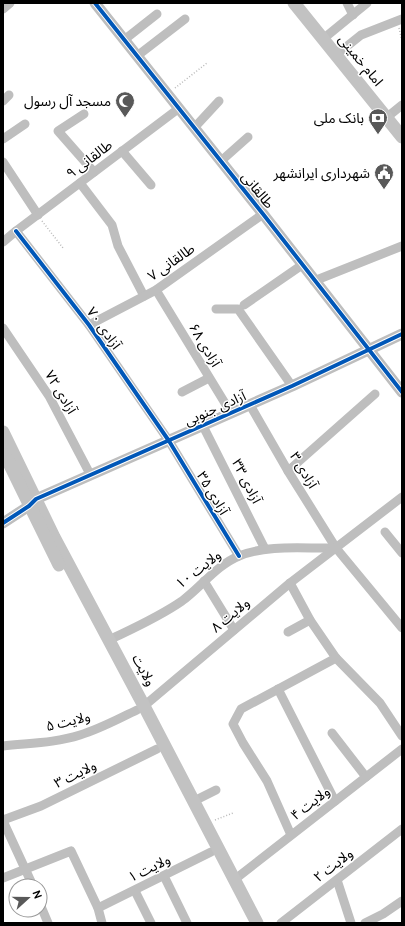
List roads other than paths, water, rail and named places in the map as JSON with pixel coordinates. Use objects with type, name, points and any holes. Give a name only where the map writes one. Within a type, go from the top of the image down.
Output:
[{"type":"main road","name":"امام خمینی","points":[[294,3],[402,137]]},
{"type":"main road","name":"ولایت","points":[[3,432],[32,502],[140,708],[194,801],[257,923]]},
{"type":"main road","name":"ولایت","points":[[3,452],[54,537],[109,640],[157,749],[248,923]]},
{"type":"street","points":[[3,9],[10,3]]},
{"type":"street","name":"طالقانی","points":[[95,3],[402,392]]},
{"type":"street","points":[[347,3],[353,15]]},
{"type":"street","points":[[323,39],[367,3]]},
{"type":"street","points":[[124,40],[157,14]]},
{"type":"street","points":[[137,56],[185,19]]},
{"type":"street","points":[[336,55],[361,35],[399,20]]},
{"type":"street","points":[[194,128],[219,101]]},
{"type":"street","points":[[386,118],[402,105]]},
{"type":"street","name":"طالقانی ۹","points":[[3,242],[178,109]]},
{"type":"street","points":[[84,114],[58,131],[94,172]]},
{"type":"street","points":[[3,139],[25,124]]},
{"type":"street","points":[[221,161],[248,137]]},
{"type":"street","points":[[122,151],[151,185]]},
{"type":"street","points":[[3,162],[38,215]]},
{"type":"street","points":[[80,183],[112,225],[118,246],[144,296]]},
{"type":"street","name":"طالقانی ۷","points":[[89,325],[156,290],[263,214]]},
{"type":"street","name":"آزادی ۷۰","points":[[16,231],[89,325],[169,441]]},
{"type":"street","points":[[314,281],[402,246]]},
{"type":"street","points":[[244,304],[302,265]]},
{"type":"street","name":"آزادی ۶۸","points":[[156,290],[231,414]]},
{"type":"street","points":[[216,309],[238,309],[292,386]]},
{"type":"street","name":"آزادی ۷۲","points":[[3,328],[49,396],[90,474]]},
{"type":"street","name":"آزادی جنوبی","points":[[3,523],[32,502],[90,474],[231,414],[402,334]]},
{"type":"street","points":[[182,392],[209,378]]},
{"type":"street","points":[[288,471],[375,394]]},
{"type":"street","name":"آزادی ۳","points":[[250,405],[288,471],[336,548],[402,628]]},
{"type":"street","name":"آزادی ۳۳","points":[[203,426],[265,549]]},
{"type":"street","name":"آزادی ۳۵","points":[[169,441],[239,556]]},
{"type":"street","name":"ولایت ۸","points":[[140,708],[290,583],[402,497]]},
{"type":"street","points":[[385,532],[402,553]]},
{"type":"street","name":"ولایت ۱۰","points":[[109,640],[147,622],[182,600],[218,569],[239,556],[265,549],[336,548]]},
{"type":"street","points":[[204,581],[234,630]]},
{"type":"street","points":[[290,583],[310,620],[336,658],[380,703],[402,736]]},
{"type":"street","points":[[288,632],[310,620]]},
{"type":"street","points":[[291,835],[267,781],[233,724],[241,709],[336,658]]},
{"type":"street","points":[[278,689],[335,801]]},
{"type":"street","name":"ولایت ۵","points":[[3,746],[55,741],[79,736],[104,726],[140,708]]},
{"type":"street","points":[[332,733],[366,777]]},
{"type":"street","name":"ولایت ۳","points":[[3,821],[41,806],[157,749]]},
{"type":"street","name":"ولایت ۴","points":[[234,880],[402,749]]},
{"type":"street","points":[[194,801],[216,790]]},
{"type":"street","points":[[3,821],[30,878]]},
{"type":"street","name":"ولایت ۲","points":[[286,922],[402,829]]},
{"type":"street","points":[[3,878],[71,851],[98,908],[102,923]]},
{"type":"street","name":"ولایت ۱","points":[[98,908],[211,852]]},
{"type":"street","points":[[164,876],[188,923]]},
{"type":"street","points":[[337,880],[351,923]]},
{"type":"street","points":[[135,891],[151,923]]},
{"type":"street","points":[[365,923],[383,914],[402,901]]},
{"type":"place","name":"مسجد آل رسول","points":[[125,118]]},
{"type":"place","name":"بانک ملی","points":[[378,135]]},
{"type":"place","name":"شهرداری ایرانشهر","points":[[384,190]]}]
